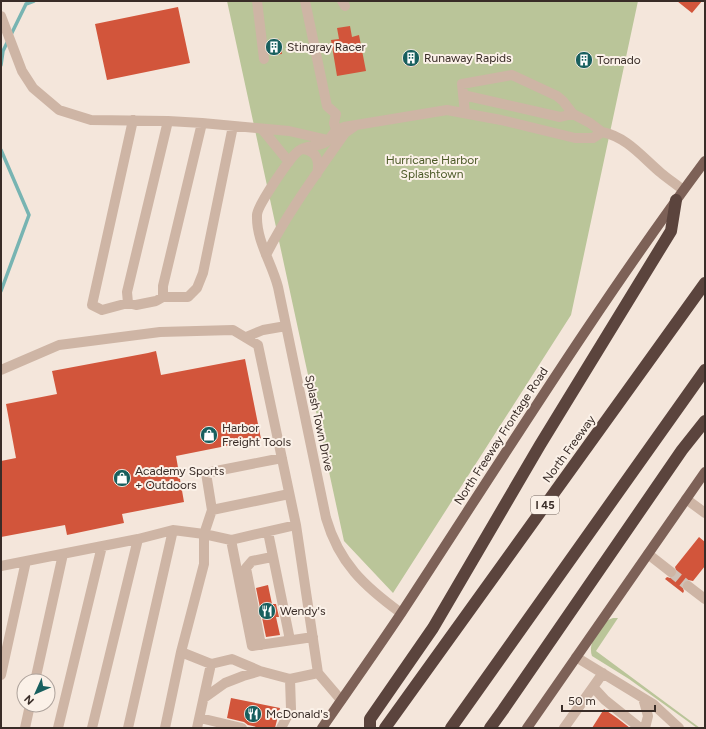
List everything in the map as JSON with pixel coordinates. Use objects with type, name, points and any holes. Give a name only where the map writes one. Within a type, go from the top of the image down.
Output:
[{"type":"highway","points":[[370,728],[370,719],[433,628],[540,445],[671,230],[676,200]]},
{"type":"highway","name":"North Freeway","points":[[385,728],[705,283]]},
{"type":"highway","points":[[451,728],[705,370]]},
{"type":"highway","points":[[490,728],[682,450],[705,421]]},
{"type":"main road","name":"North Freeway Frontage Road","points":[[322,728],[401,614],[560,370],[676,200],[705,161]]},
{"type":"main road","points":[[527,728],[705,472]]},
{"type":"street","points":[[256,1],[264,59]]},
{"type":"street","points":[[306,1],[327,106],[336,114],[334,123],[336,130]]},
{"type":"street","points":[[1,16],[22,71],[33,88],[59,110],[91,120],[202,123],[289,131],[328,140]]},
{"type":"street","points":[[465,113],[462,84],[512,75],[557,96],[573,114],[590,123],[602,132],[612,134],[622,140],[660,173],[683,190]]},
{"type":"street","points":[[463,95],[560,117],[573,114]]},
{"type":"street","points":[[262,129],[289,162],[301,149],[322,144],[328,140],[336,130],[365,123],[447,110],[508,121],[575,138],[593,138],[602,132]]},
{"type":"street","points":[[133,120],[92,305],[102,310],[128,303],[136,305],[156,301],[163,297],[188,297],[197,288],[203,274],[233,126]]},
{"type":"street","points":[[128,303],[127,292],[168,121]]},
{"type":"street","points":[[163,297],[163,286],[202,123]]},
{"type":"street","points":[[266,255],[287,217],[345,134],[352,128],[365,123]]},
{"type":"street","points":[[301,149],[314,152],[317,156],[319,166],[317,174]]},
{"type":"street","name":"Splash Town Drive","points":[[289,162],[262,201],[256,214],[260,241],[275,274],[326,518],[331,536],[340,553],[357,577],[401,614]]},
{"type":"street","points":[[246,337],[263,330],[286,326]]},
{"type":"street","points":[[1,370],[59,345],[160,332],[233,330],[258,345],[296,525],[318,673],[341,700]]},
{"type":"street","points":[[165,728],[181,652],[204,564],[204,534],[212,510],[206,473],[282,458]]},
{"type":"street","points":[[212,510],[289,494]]},
{"type":"street","points":[[686,499],[705,513]]},
{"type":"street","points":[[1,566],[138,539],[174,530],[204,534],[231,540],[296,525]]},
{"type":"street","points":[[128,728],[174,530]]},
{"type":"street","points":[[268,532],[290,640]]},
{"type":"street","points":[[92,728],[138,539]]},
{"type":"street","points":[[231,540],[252,646],[313,637]]},
{"type":"street","points":[[58,728],[102,546]]},
{"type":"street","points":[[37,673],[63,554]]},
{"type":"street","points":[[648,554],[671,572]]},
{"type":"street","points":[[261,645],[246,575],[246,568],[252,561],[272,557]]},
{"type":"street","points":[[1,675],[26,561]]},
{"type":"street","points":[[688,586],[705,599]]},
{"type":"street","points":[[181,652],[212,664],[232,659],[260,670],[290,679],[318,673]]},
{"type":"street","points":[[576,657],[653,704],[679,728]]},
{"type":"street","points":[[212,664],[198,723],[242,728]]},
{"type":"street","points":[[204,698],[225,683],[260,670]]},
{"type":"street","points":[[564,728],[603,673]]},
{"type":"street","points":[[281,728],[291,709],[290,679]]},
{"type":"street","points":[[593,687],[604,700],[640,728]]},
{"type":"street","points":[[643,698],[648,716],[645,728]]},
{"type":"street","points":[[25,728],[28,713]]},
{"type":"green space","name":"Hurricane Harbor Splashtown","points":[[227,1],[638,1],[571,315],[393,593],[344,541]]},
{"type":"green space","points":[[618,618],[596,651],[700,728],[697,728],[629,679],[592,656],[591,645],[593,639],[600,628],[608,620]]},
{"type":"building","points":[[677,1],[702,1],[692,13]]},
{"type":"building","points":[[178,7],[190,63],[107,80],[95,24]]},
{"type":"building","points":[[350,26],[352,37],[359,35],[366,71],[337,76],[331,40],[339,39],[337,28]]},
{"type":"building","name":"Stingray Racer","points":[[279,39],[282,54],[270,55],[268,41]]},
{"type":"building","name":"Runaway Rapids","points":[[411,51],[417,53],[419,59],[417,65],[411,67],[405,65],[403,59],[405,53]]},
{"type":"building","points":[[156,351],[161,375],[245,359],[261,439],[176,456],[184,502],[122,514],[124,523],[67,535],[65,525],[1,537],[1,461],[16,458],[6,404],[57,394],[52,371]]},
{"type":"building","points":[[699,537],[705,542],[705,566],[693,581],[688,580],[683,582],[683,593],[665,579],[667,577],[670,578],[676,576],[677,573],[675,567]]},
{"type":"building","name":"Wendy's","points":[[268,585],[272,604],[276,604],[279,617],[276,617],[280,635],[266,637],[256,588]]},
{"type":"building","name":"McDonald's","points":[[231,698],[280,708],[275,728],[261,728],[227,718]]},
{"type":"building","points":[[604,709],[617,718],[630,728],[592,728]]},
{"type":"waterway","points":[[1,65],[3,51],[26,4],[34,1]]},
{"type":"waterway","points":[[1,150],[29,215],[1,291]]},
{"type":"tunnel","points":[[671,572],[688,586]]},
{"type":"place","name":"Stingray Racer","points":[[274,47]]},
{"type":"place","name":"Runaway Rapids","points":[[411,58]]},
{"type":"place","name":"Tornado","points":[[584,60]]},
{"type":"place","name":"Harbor Freight Tools","points":[[209,435]]},
{"type":"place","name":"Academy Sports + Outdoors","points":[[122,478]]},
{"type":"place","name":"Wendy's","points":[[267,611]]},
{"type":"place","name":"McDonald's","points":[[253,714]]}]
